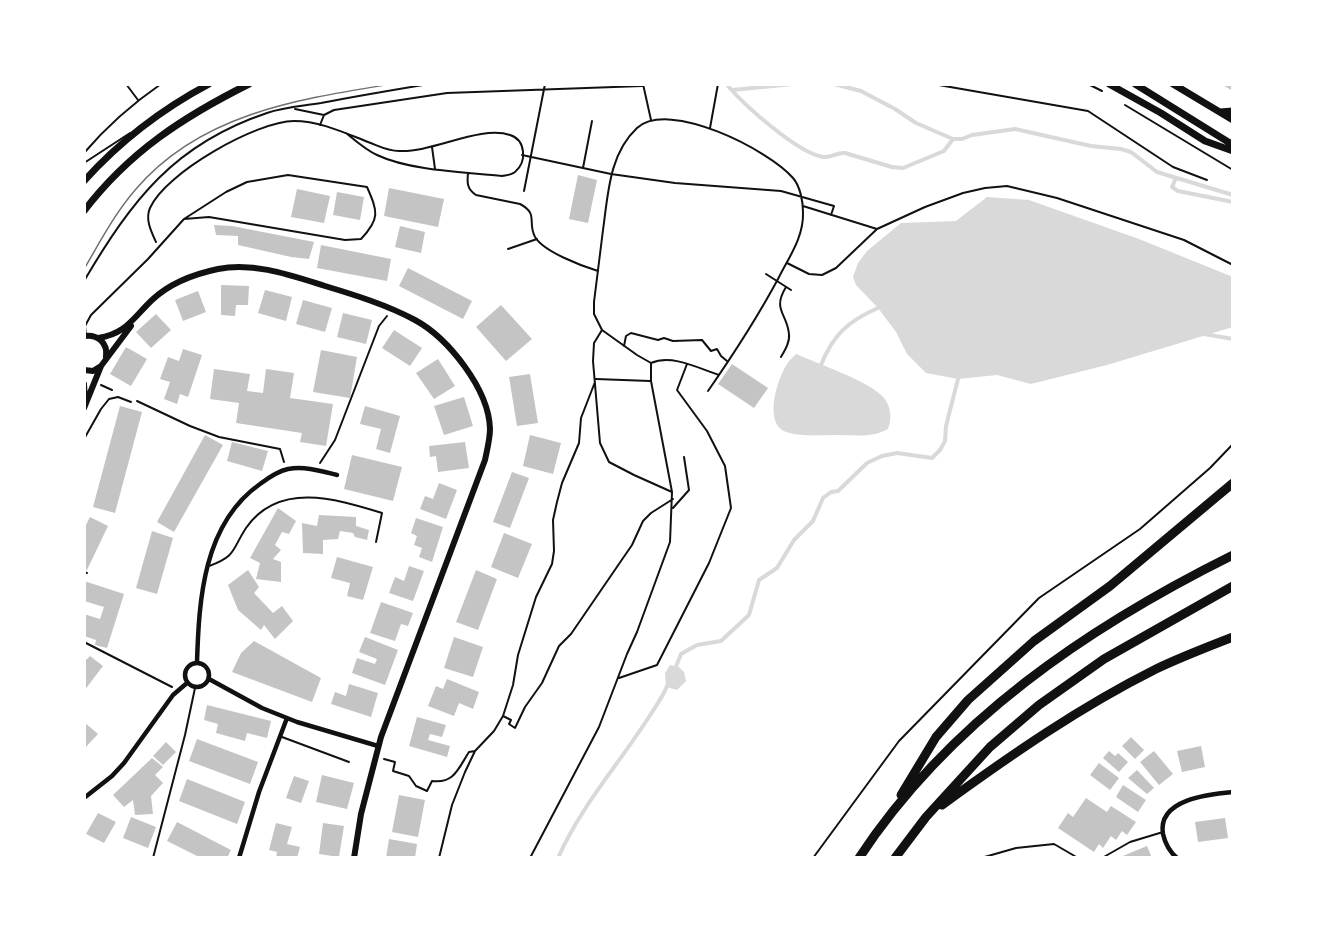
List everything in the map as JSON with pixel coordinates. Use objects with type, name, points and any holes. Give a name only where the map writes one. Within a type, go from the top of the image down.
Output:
[{"type":"highway","points":[[859,858],[891,813],[936,736],[968,700],[1035,641],[1110,586],[1233,483]]},
{"type":"highway","points":[[1197,513],[1233,492]]},
{"type":"highway","points":[[891,813],[936,761],[992,708],[1039,671],[1144,602],[1233,555]]},
{"type":"highway","points":[[895,858],[926,817],[990,747],[1039,705],[1104,659],[1233,586]]},
{"type":"highway","points":[[926,817],[1021,749],[1114,691],[1158,668],[1233,637]]},
{"type":"main road","points":[[84,180],[114,149],[143,125],[209,84]]},
{"type":"main road","points":[[84,211],[104,186],[146,146],[202,108],[249,84]]},
{"type":"main road","points":[[1109,84],[1205,141],[1233,151]]},
{"type":"main road","points":[[1135,84],[1233,145]]},
{"type":"main road","points":[[1173,84],[1233,120]]},
{"type":"main road","points":[[1220,112],[1233,111]]},
{"type":"street","points":[[84,407],[106,358],[152,300],[183,280],[210,271],[238,267],[265,269],[293,276],[393,309],[416,321],[448,346],[476,384],[487,411],[490,429],[485,460],[476,490],[378,746],[361,814],[354,858]]},
{"type":"street","points":[[85,336],[98,338],[113,335],[138,316]]},
{"type":"street","points":[[98,338],[105,346],[106,358]]},
{"type":"street","points":[[84,370],[93,371],[101,366]]},
{"type":"street","points":[[84,384],[84,407]]},
{"type":"street","points":[[198,663],[198,615],[207,566],[220,534],[236,506],[252,490],[285,469],[304,468],[337,475]]},
{"type":"street","points":[[198,663],[206,666],[210,674],[209,679],[204,686],[195,688],[187,683],[185,671],[189,665],[198,663]]},
{"type":"street","points":[[209,679],[262,708],[287,718],[378,746]]},
{"type":"street","points":[[84,798],[112,776],[124,763],[173,695],[187,683]]},
{"type":"street","points":[[239,858],[249,820],[287,718]]},
{"type":"street","points":[[1178,858],[1168,847],[1163,832],[1165,819],[1171,811],[1198,796],[1233,792]]},
{"type":"lane","points":[[126,84],[138,100]]},
{"type":"lane","points":[[84,153],[115,120],[161,84]]},
{"type":"lane","points":[[84,163],[143,125]]},
{"type":"lane","points":[[85,336],[85,326],[91,315],[184,219],[226,192],[247,182],[288,176],[367,187],[374,202],[375,214],[374,226],[361,239],[345,240],[209,217],[184,219]]},
{"type":"lane","points":[[84,439],[109,399],[118,397],[131,400]]},
{"type":"lane","points":[[207,566],[223,561],[232,555],[241,536],[263,509],[278,501],[299,497],[353,504],[382,513],[376,542]]},
{"type":"lane","points":[[153,858],[195,688]]},
{"type":"lane","points":[[280,736],[350,762]]},
{"type":"lane","points":[[1102,858],[1130,842],[1163,832]]},
{"type":"lane","points":[[981,858],[1016,848],[1054,844],[1078,858]]},
{"type":"path","points":[[84,281],[135,202],[174,162],[216,135],[268,113],[429,84]]},
{"type":"path","points":[[524,191],[545,84]]},
{"type":"path","points":[[710,129],[718,84]]},
{"type":"path","points":[[933,84],[1088,111],[1173,167],[1207,180]]},
{"type":"path","points":[[1088,84],[1109,95]]},
{"type":"path","points":[[291,108],[324,115],[334,110],[447,93],[643,85],[651,120]]},
{"type":"path","points":[[1118,100],[1233,170]]},
{"type":"path","points":[[320,125],[324,115]]},
{"type":"path","points":[[651,363],[602,330],[594,314],[611,174],[621,148],[638,127],[651,120],[684,121],[748,145],[780,166],[794,178],[803,206],[800,237],[773,291],[708,391]]},
{"type":"path","points":[[159,247],[148,224],[149,209],[160,193],[182,173],[227,144],[261,127],[294,121],[320,125],[346,133],[385,149],[397,151],[432,147],[484,134],[500,133],[521,141],[523,147],[520,165],[512,174],[502,176],[435,169],[377,156],[346,133]]},
{"type":"path","points":[[583,168],[592,122]]},
{"type":"path","points":[[432,147],[435,169]]},
{"type":"path","points":[[522,155],[611,174],[675,183],[781,191],[834,206],[831,215]]},
{"type":"path","points":[[468,173],[468,187],[476,195],[520,204],[527,208],[531,212],[533,232],[537,239],[578,264],[598,271]]},
{"type":"path","points":[[787,263],[809,274],[822,275],[836,268],[877,229],[963,193],[1007,186],[1057,198],[1184,240],[1233,265]]},
{"type":"path","points":[[803,206],[877,229]]},
{"type":"path","points":[[508,249],[537,239]]},
{"type":"path","points":[[766,274],[791,290]]},
{"type":"path","points":[[781,357],[789,339],[789,332],[779,310],[780,297],[786,287]]},
{"type":"path","points":[[315,470],[335,440],[379,326],[393,309]]},
{"type":"path","points":[[602,330],[594,343],[593,361],[600,443],[609,462],[672,492]]},
{"type":"path","points":[[624,346],[626,336],[631,333],[658,340],[664,338],[673,341],[702,340],[711,351],[717,349],[728,362]]},
{"type":"path","points":[[651,363],[662,358],[718,375]]},
{"type":"path","points":[[530,858],[599,727],[663,567],[670,542],[673,499],[651,381],[651,363]]},
{"type":"path","points":[[618,678],[657,665],[709,563],[732,508],[725,466],[707,431],[677,390],[687,364]]},
{"type":"path","points":[[596,379],[651,381]]},
{"type":"path","points":[[439,858],[456,793],[475,751],[494,731],[503,716],[513,686],[518,655],[536,597],[552,564],[557,502],[562,483],[579,443],[581,418],[596,379]]},
{"type":"path","points":[[101,385],[121,394]]},
{"type":"path","points":[[131,400],[219,437],[280,449],[285,469]]},
{"type":"path","points":[[813,858],[899,741],[1039,598],[1140,529],[1210,468],[1233,444]]},
{"type":"path","points":[[673,508],[689,490],[684,457]]},
{"type":"path","points":[[503,716],[511,720],[509,724],[515,728],[525,707],[542,683],[559,646],[571,634],[621,561],[643,521],[673,499]]},
{"type":"path","points":[[84,642],[179,690]]},
{"type":"path","points":[[376,757],[395,762],[393,771],[409,776],[416,786],[427,791],[432,781],[443,783],[448,780],[469,752],[475,751]]},
{"type":"shaded area","points":[[987,197],[1029,200],[1139,239],[1233,277],[1233,327],[1107,365],[1031,384],[997,375],[958,379],[926,373],[907,354],[896,332],[878,308],[856,285],[853,277],[858,263],[867,251],[901,223],[956,221]]},
{"type":"shaded area","points":[[796,354],[856,379],[878,392],[886,401],[889,409],[888,429],[876,434],[864,435],[812,435],[792,434],[779,427],[774,411],[776,390],[783,371]]},
{"type":"shaded area","points":[[670,665],[679,667],[684,672],[686,681],[677,690],[666,687],[665,673]]},
{"type":"building","points":[[1221,84],[1233,84],[1233,91]]},
{"type":"building","points":[[578,175],[597,180],[588,223],[569,219]]},
{"type":"building","points":[[389,188],[444,199],[438,227],[384,216]]},
{"type":"building","points":[[297,189],[330,196],[324,223],[291,217]]},
{"type":"building","points":[[337,192],[364,197],[360,220],[333,215]]},
{"type":"building","points":[[214,225],[232,226],[314,242],[309,259],[291,257],[238,245],[238,236],[216,235]]},
{"type":"building","points":[[400,226],[425,232],[421,253],[395,247]]},
{"type":"building","points":[[321,245],[391,259],[387,281],[317,268]]},
{"type":"building","points":[[408,268],[472,301],[463,319],[399,286]]},
{"type":"building","points":[[221,285],[249,286],[248,305],[236,305],[235,316],[221,315]]},
{"type":"building","points":[[265,290],[292,297],[286,321],[258,313]]},
{"type":"building","points":[[198,291],[206,312],[183,321],[175,300]]},
{"type":"building","points":[[303,300],[332,308],[325,332],[296,324]]},
{"type":"building","points":[[501,305],[532,339],[506,361],[476,327]]},
{"type":"building","points":[[343,313],[372,320],[366,344],[337,337]]},
{"type":"building","points":[[156,314],[171,330],[151,348],[136,332]]},
{"type":"building","points":[[394,330],[422,348],[410,366],[382,348]]},
{"type":"building","points":[[126,347],[147,359],[131,386],[110,374]]},
{"type":"building","points":[[183,349],[202,355],[188,397],[180,394],[177,404],[164,399],[170,382],[160,379],[168,357],[179,361]]},
{"type":"building","points":[[321,350],[357,357],[350,398],[313,392]]},
{"type":"building","points":[[438,359],[455,386],[434,399],[416,373]]},
{"type":"building","points":[[732,364],[768,388],[754,408],[718,384]]},
{"type":"building","points":[[214,369],[250,374],[247,391],[263,393],[266,369],[294,373],[290,398],[333,404],[326,446],[300,442],[302,433],[236,423],[239,403],[210,399]]},
{"type":"building","points":[[530,374],[538,423],[517,426],[509,377]]},
{"type":"building","points":[[464,397],[473,426],[444,435],[434,406]]},
{"type":"building","points":[[120,406],[142,412],[115,513],[93,507]]},
{"type":"building","points":[[365,406],[400,416],[390,453],[376,449],[381,429],[360,424]]},
{"type":"building","points":[[205,435],[223,445],[174,532],[157,522]]},
{"type":"building","points":[[530,435],[561,443],[553,474],[523,466]]},
{"type":"building","points":[[232,442],[268,451],[262,471],[227,461]]},
{"type":"building","points":[[465,442],[469,468],[438,472],[436,456],[430,457],[429,446]]},
{"type":"building","points":[[352,455],[402,467],[393,501],[344,489]]},
{"type":"building","points":[[512,472],[529,478],[510,528],[493,522]]},
{"type":"building","points":[[439,483],[457,490],[446,519],[420,509],[425,496],[433,499]]},
{"type":"building","points":[[278,508],[296,521],[289,534],[282,532],[275,545],[281,550],[273,559],[281,562],[281,582],[256,579],[260,563],[250,558]]},
{"type":"building","points":[[319,515],[356,517],[356,526],[369,530],[367,540],[355,537],[353,533],[340,531],[338,539],[323,540],[323,554],[303,553],[302,523],[317,526]]},
{"type":"building","points":[[90,517],[108,526],[87,570],[84,569],[84,529]]},
{"type":"building","points":[[416,518],[443,527],[432,562],[419,557],[422,548],[414,545],[417,536],[411,533]]},
{"type":"building","points":[[152,531],[173,538],[157,594],[136,588]]},
{"type":"building","points":[[504,533],[532,544],[518,578],[491,567]]},
{"type":"building","points":[[337,557],[373,567],[363,600],[347,596],[350,583],[331,578]]},
{"type":"building","points":[[409,566],[424,571],[413,601],[389,593],[395,577],[404,581]]},
{"type":"building","points":[[248,570],[259,587],[254,593],[273,613],[282,606],[293,621],[275,639],[264,625],[261,630],[238,610],[228,585]]},
{"type":"building","points":[[476,570],[497,579],[478,630],[456,622]]},
{"type":"building","points":[[84,581],[124,594],[107,648],[95,645],[96,640],[84,636],[86,629],[84,629],[84,614],[100,619],[104,607],[84,601]]},
{"type":"building","points":[[381,602],[413,613],[408,626],[401,624],[395,641],[370,633]]},
{"type":"building","points":[[365,637],[398,650],[385,685],[352,673],[357,658],[375,664],[377,659],[359,652]]},
{"type":"building","points":[[454,637],[483,647],[473,677],[444,668]]},
{"type":"building","points":[[254,641],[321,678],[312,702],[232,672],[241,653]]},
{"type":"building","points":[[90,656],[103,666],[84,691],[84,662]]},
{"type":"building","points":[[447,679],[479,692],[473,709],[459,703],[454,716],[428,706],[436,686],[443,689]]},
{"type":"building","points":[[349,684],[378,693],[371,717],[331,704],[335,692],[346,696]]},
{"type":"building","points":[[207,705],[271,721],[267,738],[247,733],[245,741],[216,733],[218,724],[204,720]]},
{"type":"building","points":[[417,717],[446,725],[442,737],[430,734],[428,740],[450,746],[447,757],[409,746]]},
{"type":"building","points":[[84,722],[98,734],[84,749]]},
{"type":"building","points":[[1131,737],[1144,750],[1135,759],[1122,746]]},
{"type":"building","points":[[197,739],[258,762],[250,784],[189,761]]},
{"type":"building","points":[[166,742],[176,752],[163,765],[153,756]]},
{"type":"building","points":[[1201,746],[1205,767],[1182,772],[1177,751]]},
{"type":"building","points":[[1109,751],[1115,756],[1118,753],[1128,762],[1119,772],[1103,758]]},
{"type":"building","points":[[1154,751],[1173,774],[1159,785],[1140,762]]},
{"type":"building","points":[[152,758],[163,767],[155,775],[163,783],[151,796],[153,814],[135,815],[133,800],[124,807],[113,795]]},
{"type":"building","points":[[1099,763],[1119,778],[1110,790],[1090,775]]},
{"type":"building","points":[[1137,770],[1154,788],[1147,794],[1128,778]]},
{"type":"building","points":[[322,775],[354,783],[347,809],[316,802]]},
{"type":"building","points":[[294,776],[309,781],[301,803],[286,798]]},
{"type":"building","points":[[187,779],[245,802],[237,824],[179,801]]},
{"type":"building","points":[[1123,785],[1146,800],[1138,812],[1116,797]]},
{"type":"building","points":[[399,795],[425,800],[418,837],[392,832]]},
{"type":"building","points":[[1086,798],[1107,812],[1111,806],[1136,822],[1127,835],[1122,831],[1116,840],[1111,836],[1103,848],[1099,844],[1094,852],[1058,828],[1068,813],[1073,817]]},
{"type":"building","points":[[98,813],[116,822],[104,843],[86,834]]},
{"type":"building","points":[[131,817],[156,827],[148,848],[123,838]]},
{"type":"building","points":[[1225,818],[1228,838],[1198,842],[1195,822]]},
{"type":"building","points":[[177,822],[231,850],[227,858],[201,858],[167,841]]},
{"type":"building","points":[[276,823],[292,827],[287,844],[300,847],[297,858],[276,858],[277,852],[269,850]]},
{"type":"building","points":[[323,823],[344,826],[339,857],[319,854]]},
{"type":"building","points":[[389,839],[417,844],[415,858],[386,858]]},
{"type":"building","points":[[1147,846],[1152,858],[1118,858]]},
{"type":"waterway","points":[[732,90],[793,84]]},
{"type":"waterway","points":[[834,84],[861,91],[916,123],[953,139]]},
{"type":"waterway","points":[[728,86],[746,105],[786,138],[812,154],[823,157],[845,153],[903,168],[944,151],[953,139],[1015,129],[1091,146],[1131,152],[1157,172],[1233,195]]},
{"type":"waterway","points":[[1176,178],[1172,187],[1178,191],[1233,202]]},
{"type":"waterway","points":[[821,365],[836,337],[858,318],[878,308]]},
{"type":"waterway","points":[[1204,334],[1233,339]]},
{"type":"waterway","points":[[675,669],[681,654],[697,645],[721,641],[749,615],[759,580],[777,568],[794,540],[813,521],[823,498],[831,492],[838,491],[867,463],[882,456],[897,453],[932,458],[940,450],[945,441],[946,426],[959,375]]},
{"type":"waterway","points":[[558,858],[588,804],[647,720],[668,684]]},
{"type":"tram line","points":[[84,269],[128,198],[162,163],[190,143],[221,126],[288,104],[392,84]]}]
